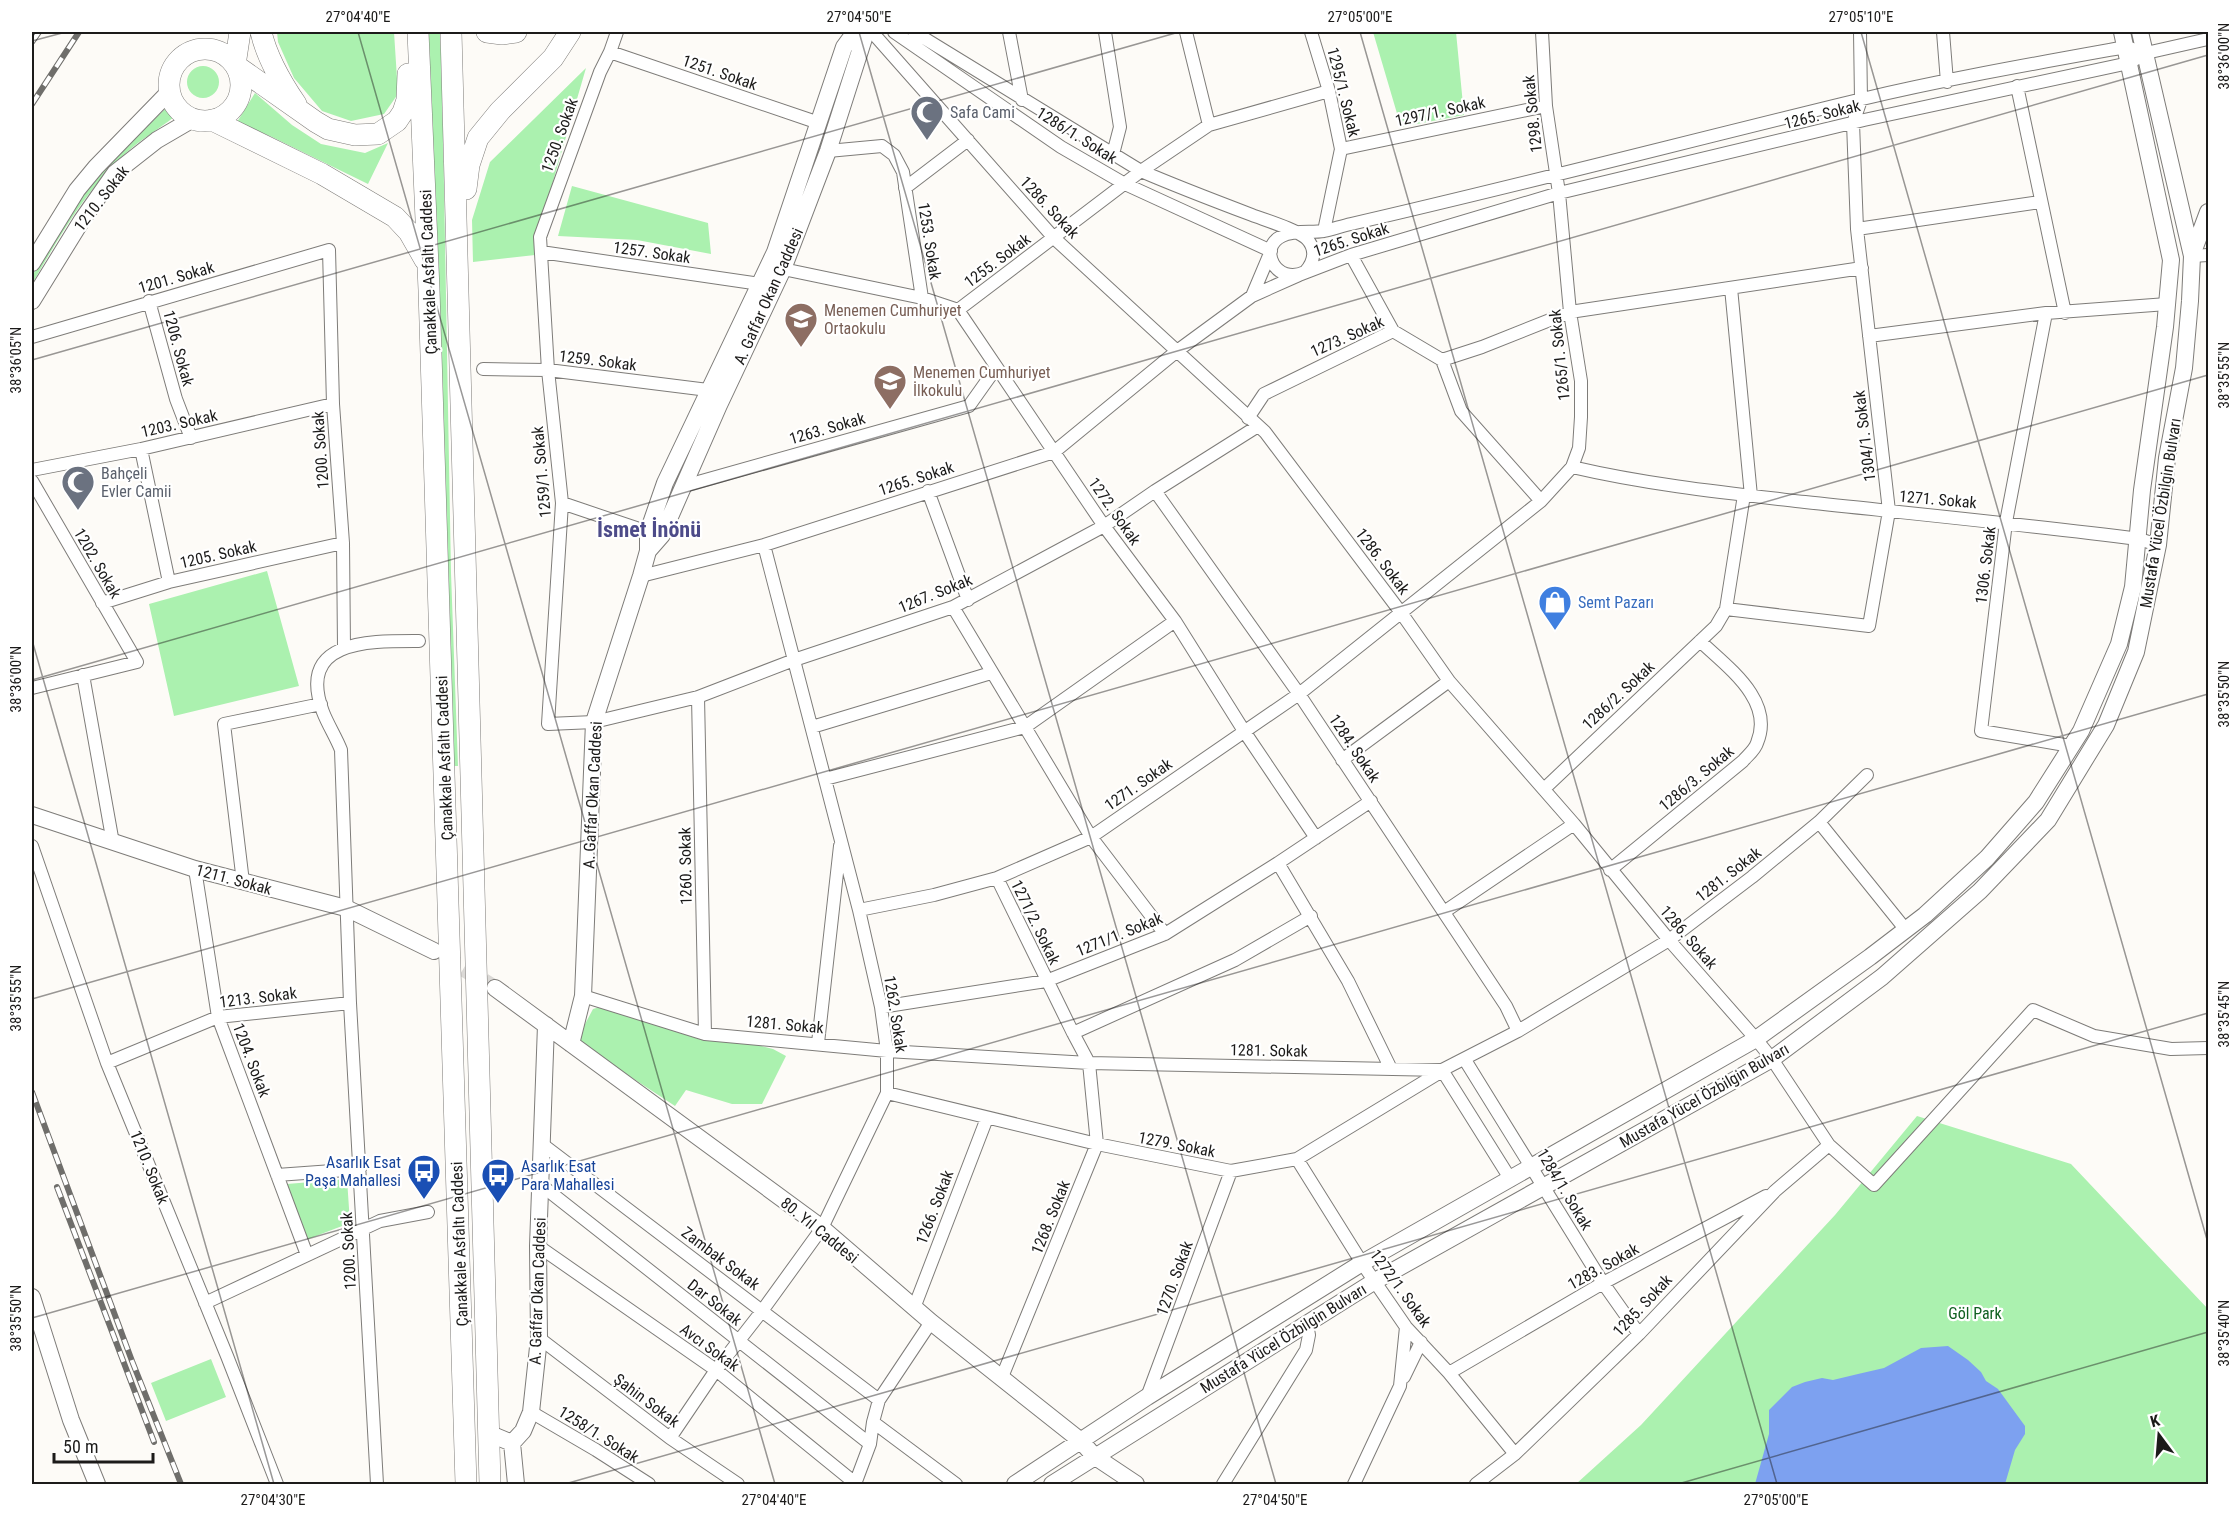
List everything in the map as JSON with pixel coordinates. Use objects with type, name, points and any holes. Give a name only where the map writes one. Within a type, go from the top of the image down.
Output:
[{"type":"highway","points":[[197,32],[184,55],[171,71],[169,92],[178,108],[322,174],[395,217],[409,232],[427,264]]},
{"type":"highway","points":[[203,119],[230,111],[236,103],[241,84],[236,65],[240,32]]},
{"type":"highway","points":[[261,32],[272,63],[302,112]]},
{"type":"highway","points":[[184,55],[193,51],[212,49],[221,52],[328,129],[343,133],[378,134],[389,128],[403,112],[407,100],[408,75],[404,32]]},
{"type":"highway","name":"Çanakkale Asfaltı Caddesi","points":[[418,32],[466,1485]]},
{"type":"highway","name":"Çanakkale Asfaltı Caddesi","points":[[452,32],[490,1485]]},
{"type":"highway","points":[[488,32],[502,34],[516,32]]},
{"type":"highway","points":[[456,240],[469,165],[478,138],[500,111],[553,58],[570,32]]},
{"type":"street","name":"1250. Sokak","points":[[541,252],[540,237],[600,72],[617,32]]},
{"type":"street","name":"A. Gaffar Okan Caddesi","points":[[571,1044],[583,996],[594,722],[641,576],[648,551],[648,532],[665,483],[775,252],[844,46],[855,32]]},
{"type":"street","name":"A. Gaffar Okan Caddesi","points":[[648,551],[662,535],[719,405],[783,269],[828,151],[866,32]]},
{"type":"street","name":"1286. Sokak","points":[[872,32],[1054,238],[1265,432],[1402,614],[1449,681],[1544,789],[1669,940],[1756,1039],[1772,1059],[1829,1145],[1874,1185],[2033,1010],[2094,1036],[2171,1049],[2208,1048]]},
{"type":"street","name":"1286/1. Sokak","points":[[894,32],[1061,147],[1125,184]]},
{"type":"street","name":"1286/1. Sokak","points":[[915,32],[1022,100],[1141,171]]},
{"type":"street","points":[[1009,32],[1022,100]]},
{"type":"street","points":[[1105,32],[1120,128],[1113,154]]},
{"type":"street","points":[[1186,32],[1209,125]]},
{"type":"street","name":"1295/1. Sokak","points":[[1311,32],[1329,91],[1341,149],[1324,231]]},
{"type":"street","name":"1298. Sokak","points":[[1542,32],[1546,106],[1559,194]]},
{"type":"street","points":[[1860,32],[1861,100]]},
{"type":"street","points":[[1943,32],[1947,82]]},
{"type":"street","name":"Mustafa Yücel Özbilgin Bulvarı","points":[[1052,1485],[1375,1281],[1772,1059],[1882,977],[1980,891],[2048,820],[2106,725],[2136,652],[2158,545],[2167,458],[2184,368],[2190,301],[2200,255],[2140,32]]},
{"type":"street","points":[[2126,47],[2146,53],[2208,39]]},
{"type":"street","name":"1265. Sokak","points":[[1141,171],[1297,234],[1324,231],[1861,100],[2126,47]]},
{"type":"street","name":"1265. Sokak","points":[[641,576],[764,545],[1054,452],[1177,351],[1252,297],[1299,275],[1352,255],[1559,194],[2017,86],[2126,47]]},
{"type":"street","name":"Mustafa Yücel Özbilgin Bulvarı","points":[[1015,1485],[1147,1397],[1362,1263],[1756,1039],[1925,915],[1987,858],[2036,802],[2081,731],[2119,644],[2133,587],[2139,539],[2142,490],[2171,260],[2126,47]]},
{"type":"street","name":"1251. Sokak","points":[[610,52],[819,123]]},
{"type":"street","points":[[2017,86],[2065,313]]},
{"type":"street","name":"1255. Sokak","points":[[783,269],[922,298],[958,310],[1141,171],[1209,125],[1329,91]]},
{"type":"street","name":"1210. Sokak","points":[[32,263],[77,190],[169,92]]},
{"type":"street","name":"1304/1. Sokak","points":[[1726,609],[1869,626],[1889,511],[1857,229],[1853,123],[1861,100]]},
{"type":"street","name":"1297/1. Sokak","points":[[1341,149],[1546,106]]},
{"type":"street","name":"1210. Sokak","points":[[32,301],[82,220],[116,173],[157,140],[203,119]]},
{"type":"street","name":"1253. Sokak","points":[[905,188],[968,140]]},
{"type":"street","name":"1253. Sokak","points":[[828,151],[882,146],[899,162],[922,298]]},
{"type":"street","points":[[1125,184],[1271,251]]},
{"type":"street","name":"1265/1. Sokak","points":[[1402,614],[1541,501],[1572,467],[1579,448],[1581,381],[1570,312],[1559,194]]},
{"type":"street","points":[[1857,229],[2040,202]]},
{"type":"street","points":[[2200,255],[2208,212]]},
{"type":"street","points":[[1252,297],[1271,251],[1278,239],[1290,233],[1297,234],[1308,241],[1314,253],[1310,266],[1299,275],[1284,274],[1278,271],[1271,258],[1271,251]]},
{"type":"street","name":"1201. Sokak","points":[[32,337],[329,250]]},
{"type":"street","name":"1200. Sokak","points":[[329,250],[333,404],[343,543],[344,648],[330,656],[319,669],[317,684],[321,704],[341,750],[350,1003],[377,1485]]},
{"type":"street","name":"1257. Sokak","points":[[541,252],[760,284]]},
{"type":"street","name":"1259/1. Sokak","points":[[541,252],[548,370],[562,503],[548,724]]},
{"type":"street","points":[[1352,255],[1393,331]]},
{"type":"street","points":[[1541,501],[1461,411],[1442,360],[1482,347],[1570,312],[1862,267]]},
{"type":"street","points":[[1726,609],[1748,495],[1731,288]]},
{"type":"street","name":"1206. Sokak","points":[[149,301],[176,399],[191,438]]},
{"type":"street","points":[[1869,336],[2046,313],[2167,304]]},
{"type":"street","name":"1272. Sokak","points":[[958,310],[1104,526],[1175,621],[1244,731],[1316,838]]},
{"type":"street","name":"1306. Sokak","points":[[2046,313],[2006,522],[1980,731],[2071,746]]},
{"type":"street","name":"1273. Sokak","points":[[1253,422],[1264,394],[1393,331],[1442,360]]},
{"type":"street","name":"1263. Sokak","points":[[684,486],[969,406],[996,368]]},
{"type":"street","name":"1259. Sokak","points":[[483,369],[548,370],[708,390]]},
{"type":"street","name":"1203. Sokak","points":[[32,470],[141,449],[333,404]]},
{"type":"street","name":"1267. Sokak","points":[[548,724],[594,722],[698,697],[794,660],[953,607],[1104,526],[1253,422]]},
{"type":"street","points":[[141,449],[169,582]]},
{"type":"street","name":"1271. Sokak","points":[[1572,467],[1617,478],[1889,511],[2006,522],[2139,539],[2158,545]]},
{"type":"street","name":"1202. Sokak","points":[[32,481],[137,662],[83,675]]},
{"type":"street","points":[[928,491],[968,600]]},
{"type":"street","name":"1284. Sokak","points":[[1155,491],[1299,694],[1371,801],[1506,1006],[1518,1031]]},
{"type":"street","points":[[562,503],[648,532]]},
{"type":"street","name":"1205. Sokak","points":[[102,603],[169,582],[343,543]]},
{"type":"street","name":"1262. Sokak","points":[[670,1438],[716,1370],[822,1228],[887,1093],[887,1051],[881,1007],[859,910],[764,545]]},
{"type":"street","points":[[953,607],[1091,837],[1166,934]]},
{"type":"street","name":"1286/2. Sokak","points":[[1544,789],[1716,626],[1726,609]]},
{"type":"street","name":"1271. Sokak","points":[[859,910],[934,895],[997,878],[1091,837],[1299,694],[1402,614]]},
{"type":"street","points":[[825,779],[1025,727],[1175,621]]},
{"type":"street","points":[[344,648],[373,641],[419,641]]},
{"type":"street","name":"1286/3. Sokak","points":[[1611,870],[1743,761],[1757,745],[1761,730],[1761,716],[1752,692],[1700,641]]},
{"type":"street","points":[[812,727],[991,673]]},
{"type":"street","points":[[32,688],[83,675],[113,843]]},
{"type":"street","points":[[1342,760],[1449,681]]},
{"type":"street","name":"1260. Sokak","points":[[698,697],[705,1034]]},
{"type":"street","points":[[243,882],[224,724],[321,704]]},
{"type":"street","name":"1281. Sokak","points":[[583,996],[705,1034],[887,1051],[1089,1062],[1442,1071],[1518,1031],[1669,940],[1752,877],[1819,822],[1866,776]]},
{"type":"street","name":"1271/1. Sokak","points":[[881,1007],[1046,981],[1166,934],[1371,801]]},
{"type":"street","name":"1211. Sokak","points":[[32,815],[195,869],[346,908],[434,951]]},
{"type":"street","points":[[1819,822],[1906,930]]},
{"type":"street","points":[[1444,912],[1574,824]]},
{"type":"street","points":[[818,1043],[840,839]]},
{"type":"street","name":"1210. Sokak","points":[[32,846],[107,1063],[277,1485]]},
{"type":"street","points":[[1278,863],[1348,981],[1391,1069]]},
{"type":"street","name":"1204. Sokak","points":[[195,869],[218,1017],[307,1255]]},
{"type":"street","name":"1271/2. Sokak","points":[[997,878],[1046,981],[1089,1062]]},
{"type":"street","points":[[1073,1033],[1235,960],[1311,916]]},
{"type":"street","name":"80. Yıl Caddesi","points":[[495,988],[822,1228],[931,1322],[1081,1441],[1095,1456],[1136,1485]]},
{"type":"street","name":"1213. Sokak","points":[[107,1063],[218,1017],[350,1003]]},
{"type":"street","name":"A. Gaffar Okan Caddesi","points":[[512,1443],[523,1431],[531,1412],[539,1338],[538,1246],[546,1025]]},
{"type":"street","name":"1284/1. Sokak","points":[[1465,1060],[1603,1283],[1639,1334]]},
{"type":"street","name":"1268. Sokak","points":[[1002,1377],[1097,1144],[1089,1062]]},
{"type":"street","points":[[1442,1071],[1511,1180]]},
{"type":"street","name":"1279. Sokak","points":[[887,1093],[1097,1144],[1231,1171],[1297,1159],[1442,1071]]},
{"type":"street","name":"1266. Sokak","points":[[914,1308],[987,1118]]},
{"type":"street","name":"Zambak Sokak","points":[[543,1144],[879,1400]]},
{"type":"street","name":"1285. Sokak","points":[[1476,1485],[1515,1454],[1639,1334],[1775,1191],[1829,1145]]},
{"type":"street","name":"1272/1. Sokak","points":[[1297,1159],[1362,1263],[1406,1327],[1449,1373],[1515,1454]]},
{"type":"street","points":[[277,1175],[360,1169]]},
{"type":"street","name":"1270. Sokak","points":[[1147,1397],[1231,1171]]},
{"type":"street","name":"Dar Sokak","points":[[540,1185],[870,1444]]},
{"type":"street","name":"1283. Sokak","points":[[1449,1373],[1603,1283],[1775,1191]]},
{"type":"street","points":[[205,1304],[380,1221],[428,1212]]},
{"type":"street","name":"Avcı Sokak","points":[[538,1246],[716,1370],[855,1484]]},
{"type":"street","points":[[32,1297],[68,1410],[98,1485]]},
{"type":"street","points":[[855,1484],[870,1444],[879,1400],[931,1322]]},
{"type":"street","points":[[1223,1485],[1306,1350],[1309,1335],[1307,1324]]},
{"type":"street","points":[[1400,1386],[1406,1327]]},
{"type":"street","name":"Şahin Sokak","points":[[539,1338],[670,1438],[738,1485]]},
{"type":"street","points":[[1354,1485],[1421,1342]]},
{"type":"street","name":"1258/1. Sokak","points":[[531,1412],[596,1450],[648,1485]]},
{"type":"street","points":[[873,1422],[956,1485]]},
{"type":"street","points":[[488,1433],[512,1443],[516,1485]]},
{"type":"green space","points":[[277,32],[394,32],[398,94],[384,114],[351,121],[322,111],[294,78],[278,42]]},
{"type":"green space","points":[[427,32],[440,32],[442,75],[451,573],[458,766],[454,766]]},
{"type":"green space","points":[[1373,32],[1456,32],[1464,115],[1401,127]]},
{"type":"green space","points":[[203,66],[215,70],[219,82],[215,94],[203,98],[191,94],[187,82],[191,70]]},
{"type":"green space","points":[[586,68],[538,233],[535,255],[473,262],[472,220],[490,162]]},
{"type":"green space","points":[[255,93],[292,125],[321,144],[365,153],[388,143],[368,184],[237,122]]},
{"type":"green space","points":[[166,108],[174,117],[131,148],[98,182],[74,215],[32,284],[32,276],[88,185]]},
{"type":"green space","points":[[572,186],[708,223],[711,254],[637,240],[558,236]]},
{"type":"green space","points":[[267,571],[299,686],[174,716],[149,604]]},
{"type":"green space","points":[[603,1006],[773,1049],[786,1056],[762,1104],[732,1104],[686,1090],[675,1106],[576,1041],[593,1009]]},
{"type":"green space","name":"Göl Park","points":[[1917,1116],[2071,1164],[2208,1309],[2208,1484],[1576,1484],[1641,1425],[1835,1215]]},
{"type":"green space","points":[[347,1179],[350,1223],[308,1239],[287,1184]]},
{"type":"green space","points":[[211,1359],[226,1397],[166,1421],[151,1383]]},
{"type":"water","points":[[1948,1346],[1968,1360],[1981,1372],[1986,1381],[1998,1389],[2025,1426],[2025,1434],[2015,1450],[2005,1484],[1755,1484],[1769,1434],[1769,1410],[1792,1387],[1822,1378],[1833,1380],[1884,1368],[1921,1348]]},
{"type":"tunnel","points":[[443,956],[495,988]]},
{"type":"railway","points":[[32,42],[39,32]]},
{"type":"railway","points":[[32,104],[79,32]]},
{"type":"railway","points":[[32,1092],[132,1361],[181,1484]]},
{"type":"railway","points":[[57,1187],[154,1442]]},
{"type":"place","name":"Safa Cami","points":[[927,141]]},
{"type":"place","name":"Menemen Cumhuriyet Ortaokulu","points":[[801,348]]},
{"type":"place","name":"Menemen Cumhuriyet İlkokulu","points":[[890,410]]},
{"type":"place","name":"Bahçeli Evler Camii","points":[[78,511]]},
{"type":"place","name":"Semt Pazarı","points":[[1555,631]]},
{"type":"place","name":"Asarlık Esat Paşa Mahallesi","points":[[424,1200]]},
{"type":"place","name":"Asarlık Esat Para Mahallesi","points":[[498,1204]]},
{"type":"district","name":"İsmet İnönü","points":[[649,529]]}]
